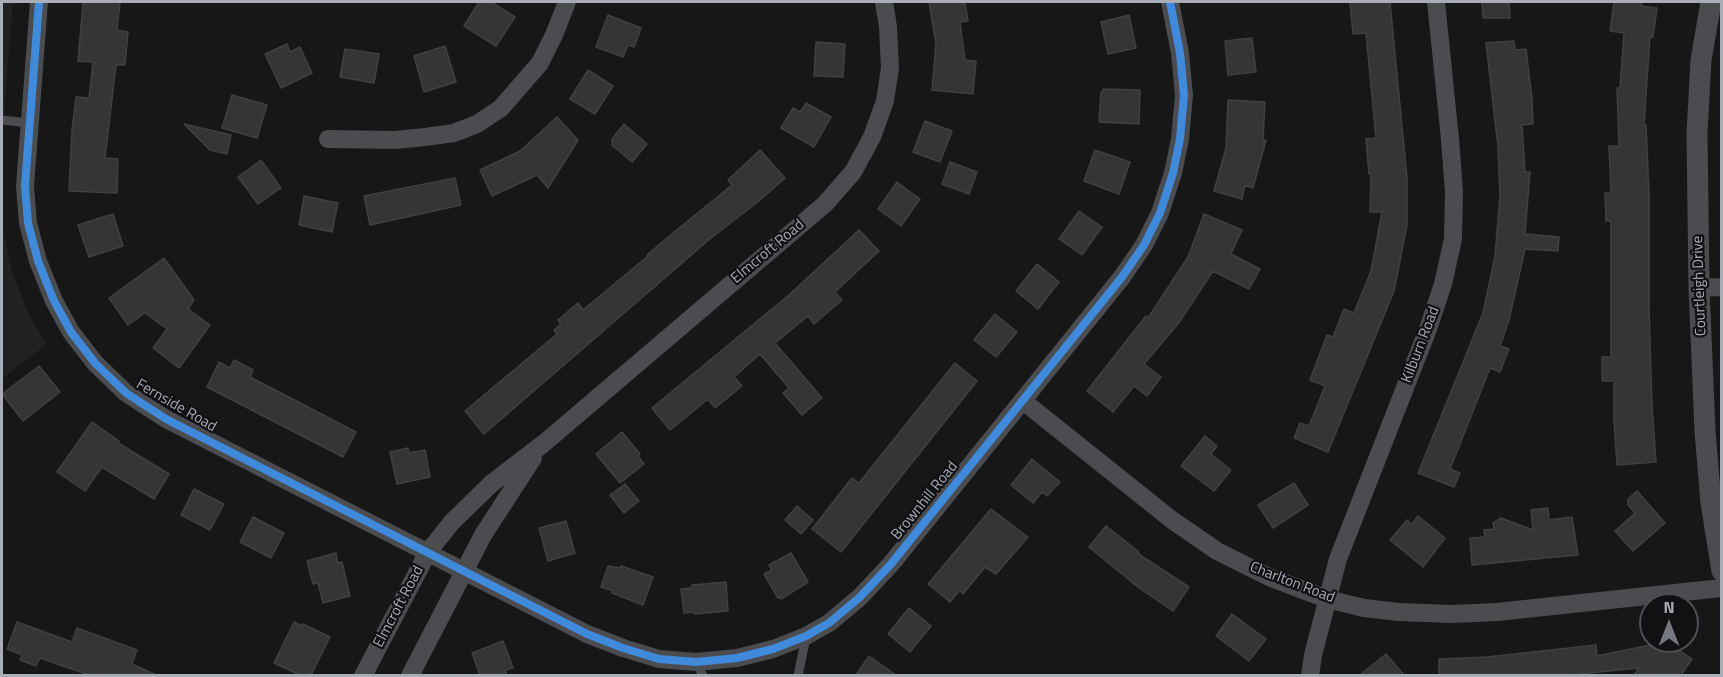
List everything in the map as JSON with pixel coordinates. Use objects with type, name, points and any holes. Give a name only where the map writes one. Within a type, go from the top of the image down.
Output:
[{"type":"street","name":"Fernside Road","points":[[39,2],[25,186],[28,223],[38,261],[54,301],[95,363],[126,393],[166,419],[428,552]]},
{"type":"street","points":[[328,139],[395,140],[425,137],[454,133],[477,124],[501,108],[540,63],[567,2]]},
{"type":"street","name":"Elmcroft Road","points":[[363,675],[428,552],[452,522],[492,483],[543,444],[825,204],[853,172],[872,137],[885,101],[890,68],[884,2]]},
{"type":"street","name":"Brownhill Road","points":[[428,552],[587,634],[623,648],[700,669],[772,649],[806,636],[829,623],[860,597],[891,564],[1122,277],[1144,245],[1160,213],[1173,174],[1180,139],[1184,95],[1180,53],[1170,2]]},
{"type":"street","name":"Kilburn Road","points":[[1310,675],[1338,559],[1428,329],[1443,284],[1453,239],[1454,192],[1436,2]]},
{"type":"street","name":"Courtleigh Drive","points":[[1711,2],[1701,60],[1697,133],[1699,288],[1710,493],[1722,571]]},
{"type":"street","points":[[1699,288],[1722,287]]},
{"type":"street","name":"Charlton Road","points":[[1023,401],[1172,520],[1217,551],[1269,577],[1327,599],[1388,610],[1452,614],[1497,612],[1722,588]]},
{"type":"street","name":"Elmcroft Road","points":[[410,675],[501,506],[543,444]]},
{"type":"lane","points":[[2,120],[29,123]]},
{"type":"lane","points":[[798,675],[806,636]]},
{"type":"shaded area","points":[[2,2],[13,2],[2,139]]},
{"type":"shaded area","points":[[2,217],[3,232],[13,274],[29,315],[47,344],[2,379]]},
{"type":"building","points":[[83,2],[120,2],[117,30],[128,32],[125,65],[116,65],[105,158],[118,159],[117,193],[69,191],[76,97],[89,98],[93,62],[78,61]]},
{"type":"building","points":[[479,2],[491,2],[515,17],[496,46],[464,26]]},
{"type":"building","points":[[929,2],[965,2],[968,21],[960,22],[965,60],[976,61],[973,94],[932,90],[936,43]]},
{"type":"building","points":[[1350,2],[1390,2],[1407,178],[1407,225],[1394,291],[1328,452],[1294,438],[1300,423],[1309,426],[1325,386],[1310,380],[1327,335],[1333,337],[1344,309],[1354,313],[1371,271],[1382,212],[1370,212],[1371,174],[1369,174],[1366,139],[1376,138],[1366,33],[1353,34]]},
{"type":"building","points":[[1482,2],[1509,2],[1510,18],[1483,18]]},
{"type":"building","points":[[1614,2],[1642,2],[1641,6],[1657,8],[1653,37],[1650,37],[1644,125],[1646,125],[1649,192],[1649,305],[1656,462],[1617,465],[1614,381],[1602,381],[1602,357],[1611,357],[1611,221],[1606,221],[1605,193],[1611,193],[1609,146],[1619,146],[1617,88],[1620,88],[1624,33],[1610,31]]},
{"type":"building","points":[[608,15],[641,28],[634,47],[628,45],[623,57],[596,47]]},
{"type":"building","points":[[1129,15],[1136,48],[1108,54],[1101,22]]},
{"type":"building","points":[[1252,38],[1256,72],[1228,75],[1225,41]]},
{"type":"building","points":[[1514,41],[1515,50],[1526,49],[1532,99],[1533,124],[1522,125],[1525,172],[1530,172],[1525,234],[1559,237],[1558,251],[1525,249],[1509,320],[1500,346],[1509,349],[1500,372],[1490,368],[1450,469],[1460,473],[1454,487],[1418,473],[1483,313],[1495,256],[1500,195],[1498,147],[1486,43]]},
{"type":"building","points":[[816,42],[845,44],[843,77],[814,76]]},
{"type":"building","points":[[287,44],[290,52],[300,47],[312,73],[281,88],[265,54]]},
{"type":"building","points":[[445,46],[456,82],[424,92],[414,56]]},
{"type":"building","points":[[345,49],[379,54],[374,83],[340,77]]},
{"type":"building","points":[[588,70],[613,86],[595,114],[570,99]]},
{"type":"building","points":[[1103,89],[1140,90],[1139,124],[1099,122]]},
{"type":"building","points":[[232,95],[267,105],[257,138],[222,128]]},
{"type":"building","points":[[1228,100],[1265,102],[1263,140],[1266,140],[1253,188],[1245,185],[1242,199],[1214,191],[1226,148]]},
{"type":"building","points":[[806,103],[831,117],[814,147],[781,128],[793,108],[800,112]]},
{"type":"building","points":[[557,117],[578,140],[548,188],[537,175],[492,196],[480,170],[520,151]]},
{"type":"building","points":[[925,121],[952,131],[940,162],[913,152]]},
{"type":"building","points":[[184,124],[231,135],[227,154],[210,150]]},
{"type":"building","points":[[624,124],[647,144],[632,162],[612,145],[612,139]]},
{"type":"building","points":[[760,150],[785,178],[711,238],[484,434],[465,411],[557,334],[554,330],[561,324],[558,320],[578,303],[583,310],[732,185],[728,180]]},
{"type":"building","points":[[1095,150],[1130,162],[1119,194],[1084,181]]},
{"type":"building","points":[[261,160],[281,188],[258,204],[238,177]]},
{"type":"building","points":[[950,162],[977,172],[969,194],[942,184]]},
{"type":"building","points":[[455,178],[461,205],[370,225],[364,196]]},
{"type":"building","points":[[897,182],[920,199],[901,226],[878,209]]},
{"type":"building","points":[[304,196],[338,203],[332,232],[299,225]]},
{"type":"building","points":[[1079,211],[1102,227],[1082,255],[1059,239]]},
{"type":"building","points":[[113,214],[123,246],[89,257],[78,225]]},
{"type":"building","points":[[1204,214],[1242,230],[1231,254],[1260,269],[1249,289],[1213,271],[1178,324],[1144,364],[1161,377],[1147,396],[1134,386],[1113,412],[1087,391],[1146,316],[1148,318],[1188,257]]},
{"type":"building","points":[[859,230],[879,251],[835,292],[842,300],[814,324],[808,316],[775,343],[822,398],[802,415],[783,393],[789,388],[760,354],[734,377],[742,386],[715,408],[708,399],[670,430],[652,408],[790,294]]},
{"type":"building","points":[[164,258],[194,300],[188,309],[210,325],[179,368],[153,348],[167,329],[145,313],[128,325],[109,298]]},
{"type":"building","points":[[1037,264],[1059,282],[1038,309],[1016,291]]},
{"type":"building","points":[[995,314],[1017,332],[996,357],[974,340]]},
{"type":"building","points":[[234,360],[253,370],[250,377],[356,432],[343,457],[207,387],[219,362],[230,368]]},
{"type":"building","points":[[955,363],[977,381],[841,552],[812,529],[852,478],[859,483]]},
{"type":"building","points":[[39,366],[60,392],[23,421],[2,394]]},
{"type":"building","points":[[92,422],[119,441],[118,443],[169,474],[154,499],[102,467],[85,491],[57,472]]},
{"type":"building","points":[[622,432],[640,454],[638,456],[644,464],[620,483],[596,454]]},
{"type":"building","points":[[1205,436],[1217,446],[1211,454],[1231,470],[1214,491],[1181,466]]},
{"type":"building","points":[[408,448],[409,453],[425,450],[430,477],[397,484],[390,452]]},
{"type":"building","points":[[1032,459],[1060,482],[1047,496],[1042,492],[1033,503],[1011,485]]},
{"type":"building","points":[[1294,483],[1308,505],[1273,528],[1258,505]]},
{"type":"building","points":[[625,484],[639,501],[624,513],[610,495]]},
{"type":"building","points":[[194,489],[224,504],[210,530],[181,515]]},
{"type":"building","points":[[1637,491],[1665,523],[1633,551],[1615,531],[1635,513],[1628,505],[1628,499]]},
{"type":"building","points":[[797,506],[813,520],[801,534],[785,520]]},
{"type":"building","points":[[1548,508],[1549,520],[1572,517],[1578,555],[1472,565],[1470,538],[1485,537],[1484,530],[1494,529],[1493,523],[1501,518],[1533,530],[1531,510]]},
{"type":"building","points":[[991,509],[1028,537],[996,574],[985,567],[963,594],[960,590],[950,602],[928,584]]},
{"type":"building","points":[[1418,516],[1445,538],[1423,567],[1390,540],[1407,520],[1412,524]]},
{"type":"building","points":[[253,517],[284,533],[271,558],[240,542]]},
{"type":"building","points":[[566,521],[575,553],[548,561],[539,528]]},
{"type":"building","points":[[1106,526],[1139,552],[1137,553],[1189,587],[1173,611],[1139,588],[1089,547]]},
{"type":"building","points":[[336,553],[338,563],[342,562],[350,596],[323,603],[318,583],[313,584],[307,561]]},
{"type":"building","points":[[791,553],[808,582],[781,599],[778,598],[764,574],[772,570],[769,565]]},
{"type":"building","points":[[608,566],[621,568],[621,566],[653,577],[643,605],[601,587]]},
{"type":"building","points":[[726,582],[728,611],[684,613],[681,589],[692,588],[692,585]]},
{"type":"building","points":[[909,608],[931,626],[910,652],[888,634]]},
{"type":"building","points":[[1232,614],[1266,639],[1249,661],[1216,636]]},
{"type":"building","points":[[17,622],[72,642],[77,628],[137,650],[132,664],[156,675],[89,675],[40,658],[36,666],[20,660],[22,655],[7,649]]},
{"type":"building","points":[[294,622],[330,637],[311,675],[300,675],[274,663]]},
{"type":"building","points":[[503,641],[513,668],[505,670],[507,675],[480,675],[472,653]]},
{"type":"building","points":[[1596,645],[1597,656],[1639,647],[1639,653],[1683,653],[1692,659],[1681,675],[1634,675],[1639,668],[1569,675],[1439,675],[1439,659],[1487,657]]},
{"type":"building","points":[[1386,654],[1404,675],[1360,675]]},
{"type":"building","points":[[869,656],[896,675],[856,675]]},
{"type":"cycle path","points":[[39,2],[25,186],[28,223],[38,261],[54,301],[71,332],[95,363],[126,393],[166,419],[587,634],[659,659],[696,662],[737,658],[773,649],[806,636],[829,623],[860,597],[891,564],[1122,277],[1144,245],[1160,213],[1173,173],[1180,139],[1184,95],[1180,53],[1170,2]]}]
